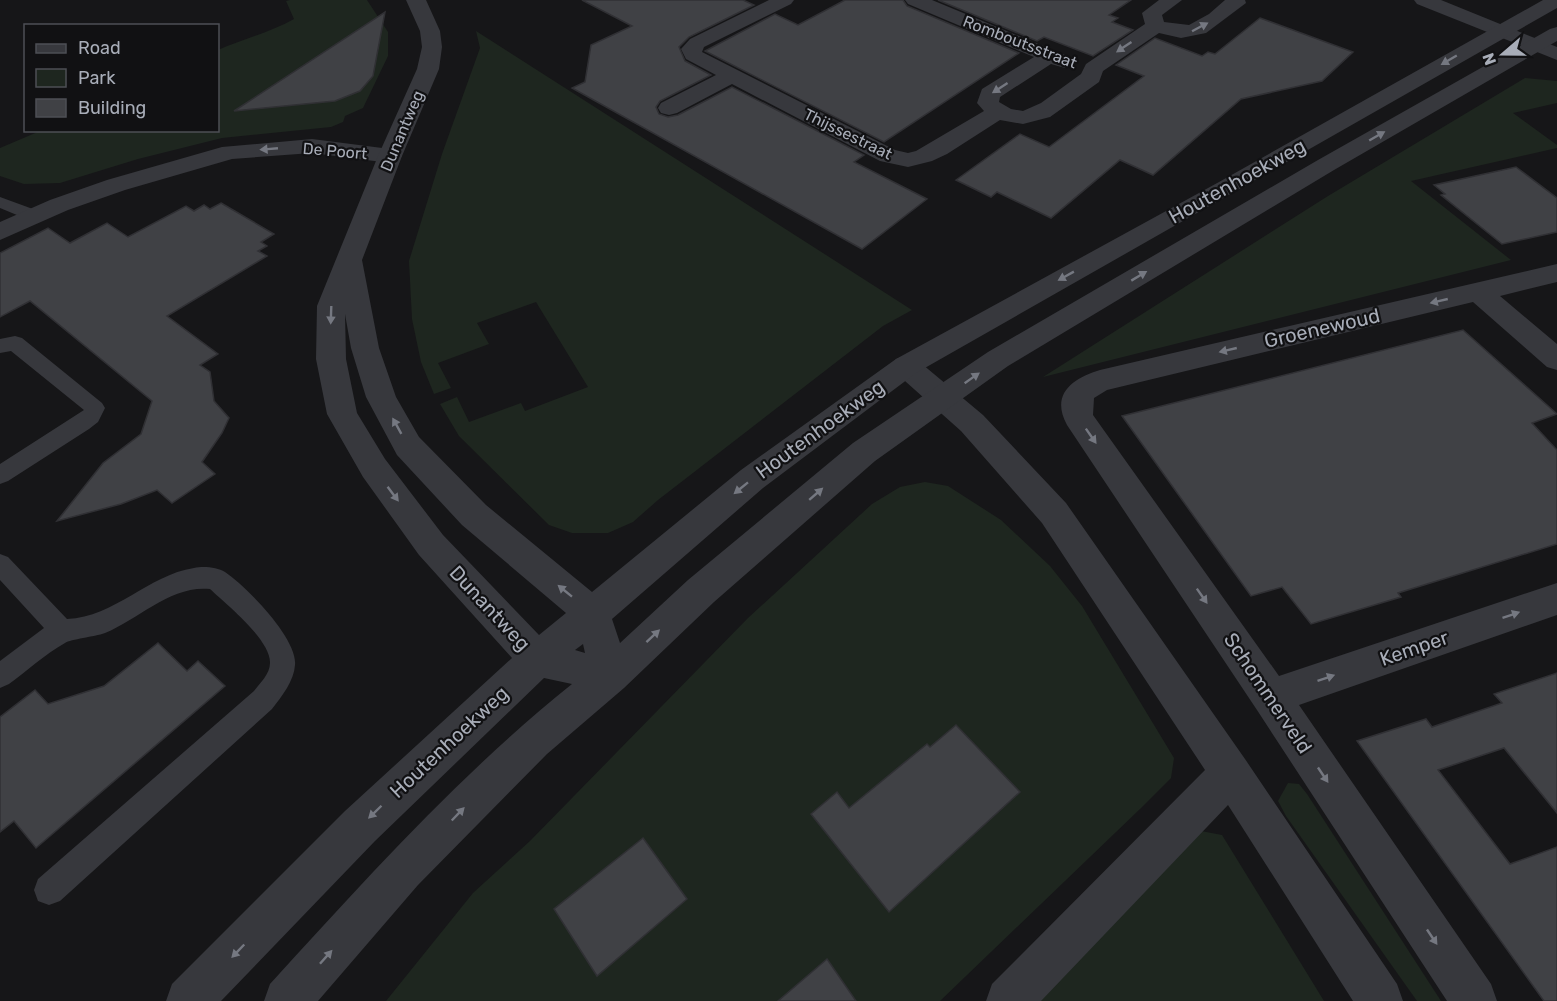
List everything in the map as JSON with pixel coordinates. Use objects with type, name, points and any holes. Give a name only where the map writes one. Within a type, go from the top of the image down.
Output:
[{"type":"street","name":"Dunantweg","points":[[416,0],[430,31],[432,47],[428,69],[390,156],[331,306],[331,358],[342,414],[374,468],[431,545],[538,659],[611,676]]},
{"type":"street","name":"Thijssestraat","points":[[784,0],[697,43],[692,49],[693,55],[888,156],[908,160],[939,149],[997,112]]},
{"type":"street","name":"Romboutsstraat","points":[[915,0],[1049,56],[1079,67],[1093,68]]},
{"type":"street","points":[[1156,26],[1152,13],[1172,0]]},
{"type":"street","points":[[1156,26],[1173,32],[1187,33],[1199,30],[1236,3],[1236,0]]},
{"type":"street","points":[[1424,0],[1557,54]]},
{"type":"street","name":"Houtenhoekweg","points":[[189,1001],[360,826],[538,659],[752,479],[827,422],[906,366],[1557,0]]},
{"type":"street","points":[[1049,56],[990,94],[988,103],[997,112],[1020,117],[1035,116],[1091,77],[1093,68],[1156,26]]},
{"type":"street","name":"Houtenhoekweg","points":[[287,1001],[403,870],[533,740],[611,676],[701,591],[864,452],[998,360],[1326,165],[1557,33]]},
{"type":"street","points":[[669,108],[731,76]]},
{"type":"street","name":"De Poort","points":[[0,232],[34,216],[116,185],[191,165],[227,169],[318,165],[390,156]]},
{"type":"street","points":[[350,260],[364,348],[381,397],[408,446],[474,515],[592,613],[611,676]]},
{"type":"street","name":"Groenewoud","points":[[1087,386],[1204,355],[1557,273]]},
{"type":"street","points":[[1478,292],[1557,360]]},
{"type":"street","points":[[906,366],[972,423],[1054,513],[1231,773],[1380,1001]]},
{"type":"street","name":"Schommerveld","points":[[1087,386],[1078,393],[1076,406],[1078,417],[1271,697],[1474,1001]]},
{"type":"street","name":"Kemper","points":[[1271,697],[1557,599]]},
{"type":"street","points":[[1009,1001],[1231,773]]},
{"type":"lane","points":[[0,202],[34,216]]},
{"type":"lane","points":[[0,346],[15,343],[95,408],[91,416],[82,423],[0,475]]},
{"type":"lane","points":[[0,564],[62,630]]},
{"type":"lane","points":[[0,676],[62,630],[75,631],[94,625],[168,587],[193,578],[216,579],[278,642],[284,660],[278,680],[263,700],[49,890]]},
{"type":"green space","points":[[367,0],[388,32],[388,56],[363,108],[345,116],[343,122],[331,127],[222,138],[138,159],[60,183],[24,184],[0,176],[0,148],[38,132],[219,132],[219,50],[294,19],[286,1]]},
{"type":"green space","points":[[476,31],[912,310],[883,326],[658,500],[633,522],[608,533],[572,533],[549,525],[459,436],[440,404],[457,397],[469,422],[521,403],[525,411],[588,387],[536,302],[477,323],[489,344],[438,363],[451,388],[434,394],[421,362],[412,319],[409,261],[442,154],[480,48]]},
{"type":"green space","points":[[1525,78],[1557,81],[1557,103],[1513,113],[1557,145],[1557,148],[1411,181],[1511,260],[1043,377],[1328,196]]},
{"type":"green space","points":[[925,482],[948,486],[1001,520],[1050,566],[1082,606],[1174,758],[1171,778],[1140,809],[940,1001],[386,1001],[473,893],[530,841],[748,618],[872,504],[900,487]]},
{"type":"green space","points":[[1288,783],[1299,784],[1307,794],[1441,1001],[1417,1001],[1286,816],[1278,801]]},
{"type":"green space","points":[[1201,831],[1222,835],[1324,1001],[1030,1001]]},
{"type":"building","points":[[582,0],[743,0],[754,5],[689,37],[679,47],[685,61],[711,75],[660,101],[656,107],[659,114],[668,117],[678,115],[732,87],[864,155],[854,162],[927,199],[862,249],[572,88],[585,82],[591,45],[632,26]]},
{"type":"building","points":[[845,0],[903,0],[907,6],[1019,53],[884,142],[705,51],[775,14],[798,25]]},
{"type":"building","points":[[938,0],[1131,0],[1109,15],[1118,18],[1112,22],[1133,30],[1093,56],[1044,37],[1037,41]]},
{"type":"building","points":[[385,12],[373,76],[360,91],[335,101],[234,111]]},
{"type":"building","points":[[1260,18],[1353,52],[1322,81],[1241,99],[1153,175],[1120,160],[1051,218],[997,192],[991,197],[956,180],[1020,134],[1049,147],[1144,76],[1116,65],[1155,38],[1202,56],[1208,52],[1215,54]]},
{"type":"building","points":[[1516,167],[1557,198],[1557,232],[1502,244],[1441,195],[1445,194],[1434,185]]},
{"type":"building","points":[[221,203],[274,234],[261,242],[267,246],[258,251],[267,256],[167,316],[218,354],[200,365],[210,372],[214,401],[229,418],[222,433],[202,462],[215,474],[172,503],[157,490],[121,504],[57,521],[103,463],[141,434],[152,401],[30,301],[0,317],[0,253],[48,228],[70,243],[107,223],[128,237],[186,206],[194,211],[204,205],[210,209]]},
{"type":"building","points":[[1463,330],[1557,414],[1532,423],[1557,450],[1557,544],[1398,593],[1401,597],[1311,624],[1282,587],[1251,596],[1122,416]]},
{"type":"building","points":[[158,643],[187,671],[198,661],[225,686],[36,848],[14,821],[0,832],[0,717],[35,690],[48,704],[104,686]]},
{"type":"building","points":[[1557,673],[1557,813],[1504,748],[1438,770],[1510,864],[1557,847],[1557,1001],[1544,1001],[1357,741],[1426,719],[1432,727],[1502,703],[1494,694]]},
{"type":"building","points":[[956,725],[1020,792],[889,912],[811,814],[837,792],[849,808],[927,744],[930,747]]},
{"type":"building","points":[[643,838],[687,899],[597,976],[554,909]]},
{"type":"building","points":[[827,959],[856,1001],[778,1001]]}]
